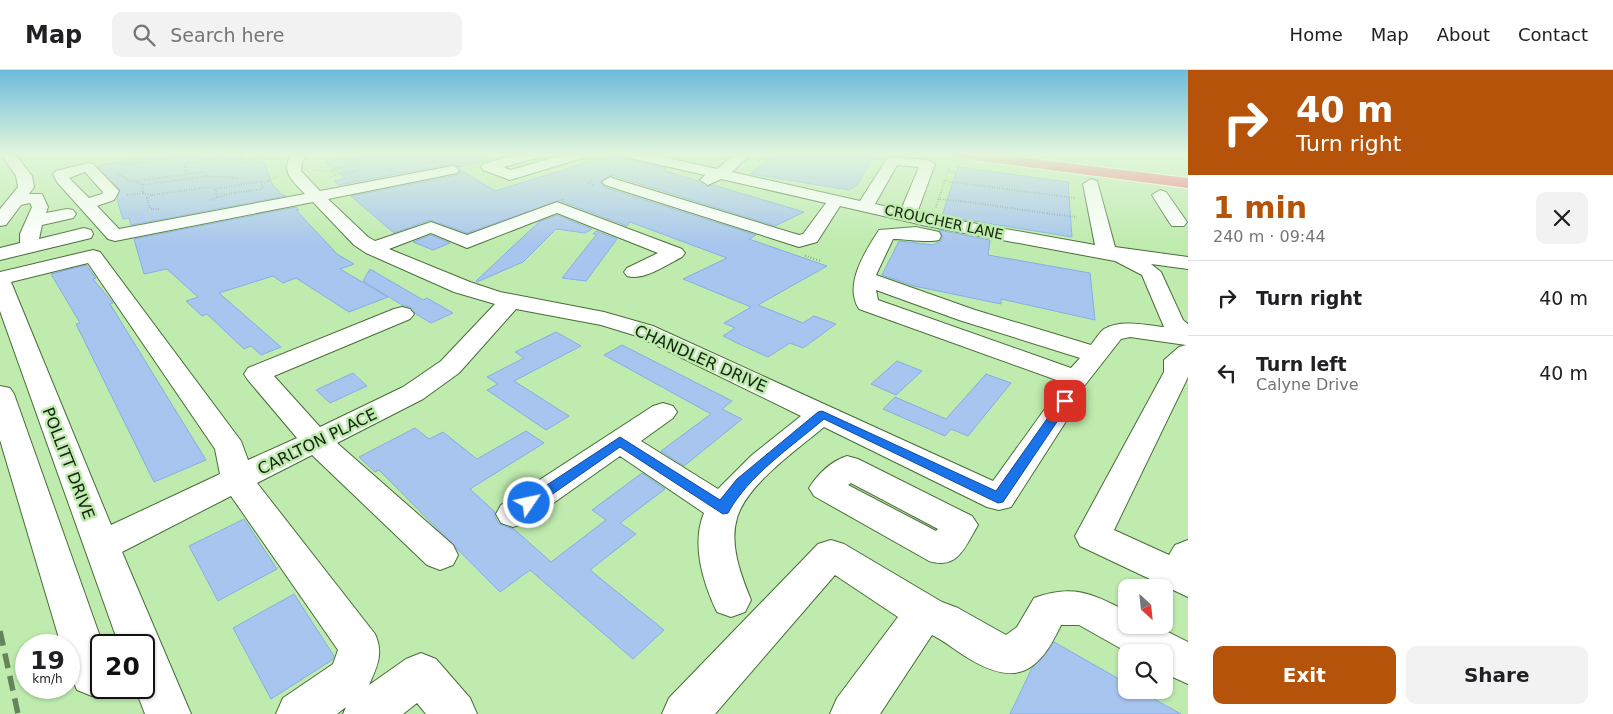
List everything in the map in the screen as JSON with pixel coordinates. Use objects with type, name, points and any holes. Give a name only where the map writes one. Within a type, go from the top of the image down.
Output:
[{"type":"street","points":[[0,221],[17,201],[26,187],[24,184]]},
{"type":"street","name":"CHANDLER DRIVE","points":[[305,184],[361,240],[373,249],[462,287],[510,302],[604,319],[645,331],[998,498],[1065,401]]},
{"type":"street","points":[[88,204],[91,210],[115,235],[378,184]]},
{"type":"street","points":[[616,184],[799,241],[810,238],[837,199]]},
{"type":"street","points":[[660,198],[683,184]]},
{"type":"street","name":"CROUCHER LANE","points":[[767,184],[907,216],[1106,252],[1134,261],[1151,272],[1186,350]]},
{"type":"street","points":[[866,206],[879,184]]},
{"type":"street","points":[[907,216],[920,184]]},
{"type":"street","points":[[1091,184],[1106,252],[1188,263]]},
{"type":"street","points":[[1160,195],[1185,230]]},
{"type":"street","points":[[17,201],[36,197],[40,207],[31,234]]},
{"type":"street","points":[[446,234],[532,202]]},
{"type":"street","points":[[373,249],[431,227],[467,242],[557,207],[675,253],[634,272]]},
{"type":"street","points":[[0,254],[31,234],[76,224],[31,234]]},
{"type":"street","points":[[1036,255],[916,233],[893,233],[886,234],[864,278],[967,315],[1094,354],[1113,334],[1130,330],[1186,350],[1177,372],[1093,536],[1186,571]]},
{"type":"street","points":[[0,280],[93,256],[230,448],[237,480],[360,647],[355,667],[349,679],[299,714]]},
{"type":"street","name":"POLLITT DRIVE","points":[[0,280],[12,344],[101,546],[136,634]]},
{"type":"street","name":"CARLTON PLACE","points":[[101,546],[389,407],[433,381],[463,354],[510,302]]},
{"type":"street","points":[[402,314],[257,374],[317,442],[440,554]]},
{"type":"street","points":[[0,394],[90,670]]},
{"type":"street","points":[[513,514],[662,412]]},
{"type":"street","points":[[731,600],[720,569],[716,542],[719,518],[728,498],[742,482],[822,414]]},
{"type":"street","points":[[620,441],[723,509]]},
{"type":"street","points":[[904,496],[933,467]]},
{"type":"street","points":[[685,714],[831,554],[932,617],[946,621],[995,652],[1007,655],[1029,645],[1048,610],[1065,607],[1085,609],[1188,664]]},
{"type":"street","points":[[853,714],[920,619],[932,617]]},
{"type":"street","points":[[366,714],[421,673],[454,714]]},
{"type":"street","points":[[155,682],[168,714]]},
{"type":"path","points":[[143,185],[150,184]]},
{"type":"path","points":[[144,194],[152,195],[182,189],[208,187],[215,190],[247,184]]},
{"type":"path","points":[[934,212],[944,184]]},
{"type":"path","points":[[972,184],[1075,198]]},
{"type":"path","points":[[201,202],[217,197],[263,189]]},
{"type":"path","points":[[215,190],[217,197]]},
{"type":"path","points":[[152,195],[147,198],[150,209],[166,209]]},
{"type":"path","points":[[938,199],[985,203],[1031,212],[1077,217]]},
{"type":"building","points":[[115,184],[272,184],[281,194],[286,196],[131,225],[129,218],[123,219],[117,199],[120,190]]},
{"type":"building","points":[[411,184],[484,184],[495,191],[517,184],[602,184],[604,187],[756,235],[749,239],[827,266],[758,305],[803,323],[814,316],[836,324],[803,348],[790,343],[768,357],[737,343],[723,336],[735,328],[724,323],[751,307],[683,279],[727,258],[630,222],[627,226],[561,201],[564,199],[467,233],[430,220],[394,233],[351,196]]},
{"type":"building","points":[[640,184],[703,184],[707,187],[713,185],[804,212],[775,226]]},
{"type":"building","points":[[813,184],[858,184],[849,190]]},
{"type":"building","points":[[952,184],[1068,184],[1072,237],[942,216]]},
{"type":"building","points":[[296,207],[299,210],[296,210],[337,254],[354,264],[340,269],[388,297],[349,312],[296,278],[283,283],[273,276],[219,293],[281,347],[261,355],[251,346],[244,349],[207,314],[202,316],[186,301],[198,297],[167,269],[144,274],[134,239]]},
{"type":"building","points":[[557,215],[592,229],[585,233],[556,229],[523,262],[476,281],[539,222]]},
{"type":"building","points":[[939,230],[990,240],[988,255],[1090,273],[1095,320],[1001,299],[1001,304],[914,286],[882,275],[899,241],[933,245],[941,241],[943,237]]},
{"type":"building","points":[[596,231],[617,239],[586,281],[562,278],[597,234],[593,234]]},
{"type":"building","points":[[431,235],[450,243],[433,250],[413,242]]},
{"type":"building","points":[[86,265],[96,278],[93,279],[113,303],[110,304],[206,460],[154,482],[76,324],[80,323],[51,274]]},
{"type":"building","points":[[370,269],[423,300],[427,298],[453,313],[431,323],[416,314],[410,307],[402,305],[363,281]]},
{"type":"building","points":[[556,332],[581,346],[514,381],[569,416],[546,430],[487,390],[498,384],[487,377],[524,358],[515,352]]},
{"type":"building","points":[[622,345],[732,401],[722,409],[742,419],[684,466],[661,451],[711,414],[604,355]]},
{"type":"building","points":[[897,361],[922,371],[896,395],[871,384]]},
{"type":"building","points":[[353,373],[367,386],[330,403],[316,390]]},
{"type":"building","points":[[986,374],[1011,383],[968,436],[951,429],[945,436],[883,409],[895,397],[946,419]]},
{"type":"building","points":[[415,428],[429,439],[443,432],[477,459],[526,431],[544,443],[470,489],[495,512],[494,515],[499,524],[514,529],[551,562],[606,520],[592,510],[642,473],[665,489],[620,523],[636,534],[590,570],[664,630],[633,659],[530,570],[500,592],[379,470],[375,472],[359,457]]},
{"type":"building","points":[[244,519],[277,569],[218,601],[189,546]]},
{"type":"building","points":[[294,594],[334,656],[332,660],[271,699],[233,628]]},
{"type":"building","points":[[1054,642],[1118,678],[1118,699],[1154,699],[1181,714],[1010,714],[1032,668],[1045,655]]},
{"type":"railway","points":[[0,631],[18,714]]},
{"type":"route","points":[[529,503],[620,441],[723,509],[728,498],[742,482],[822,414],[998,498],[1065,401]]}]
